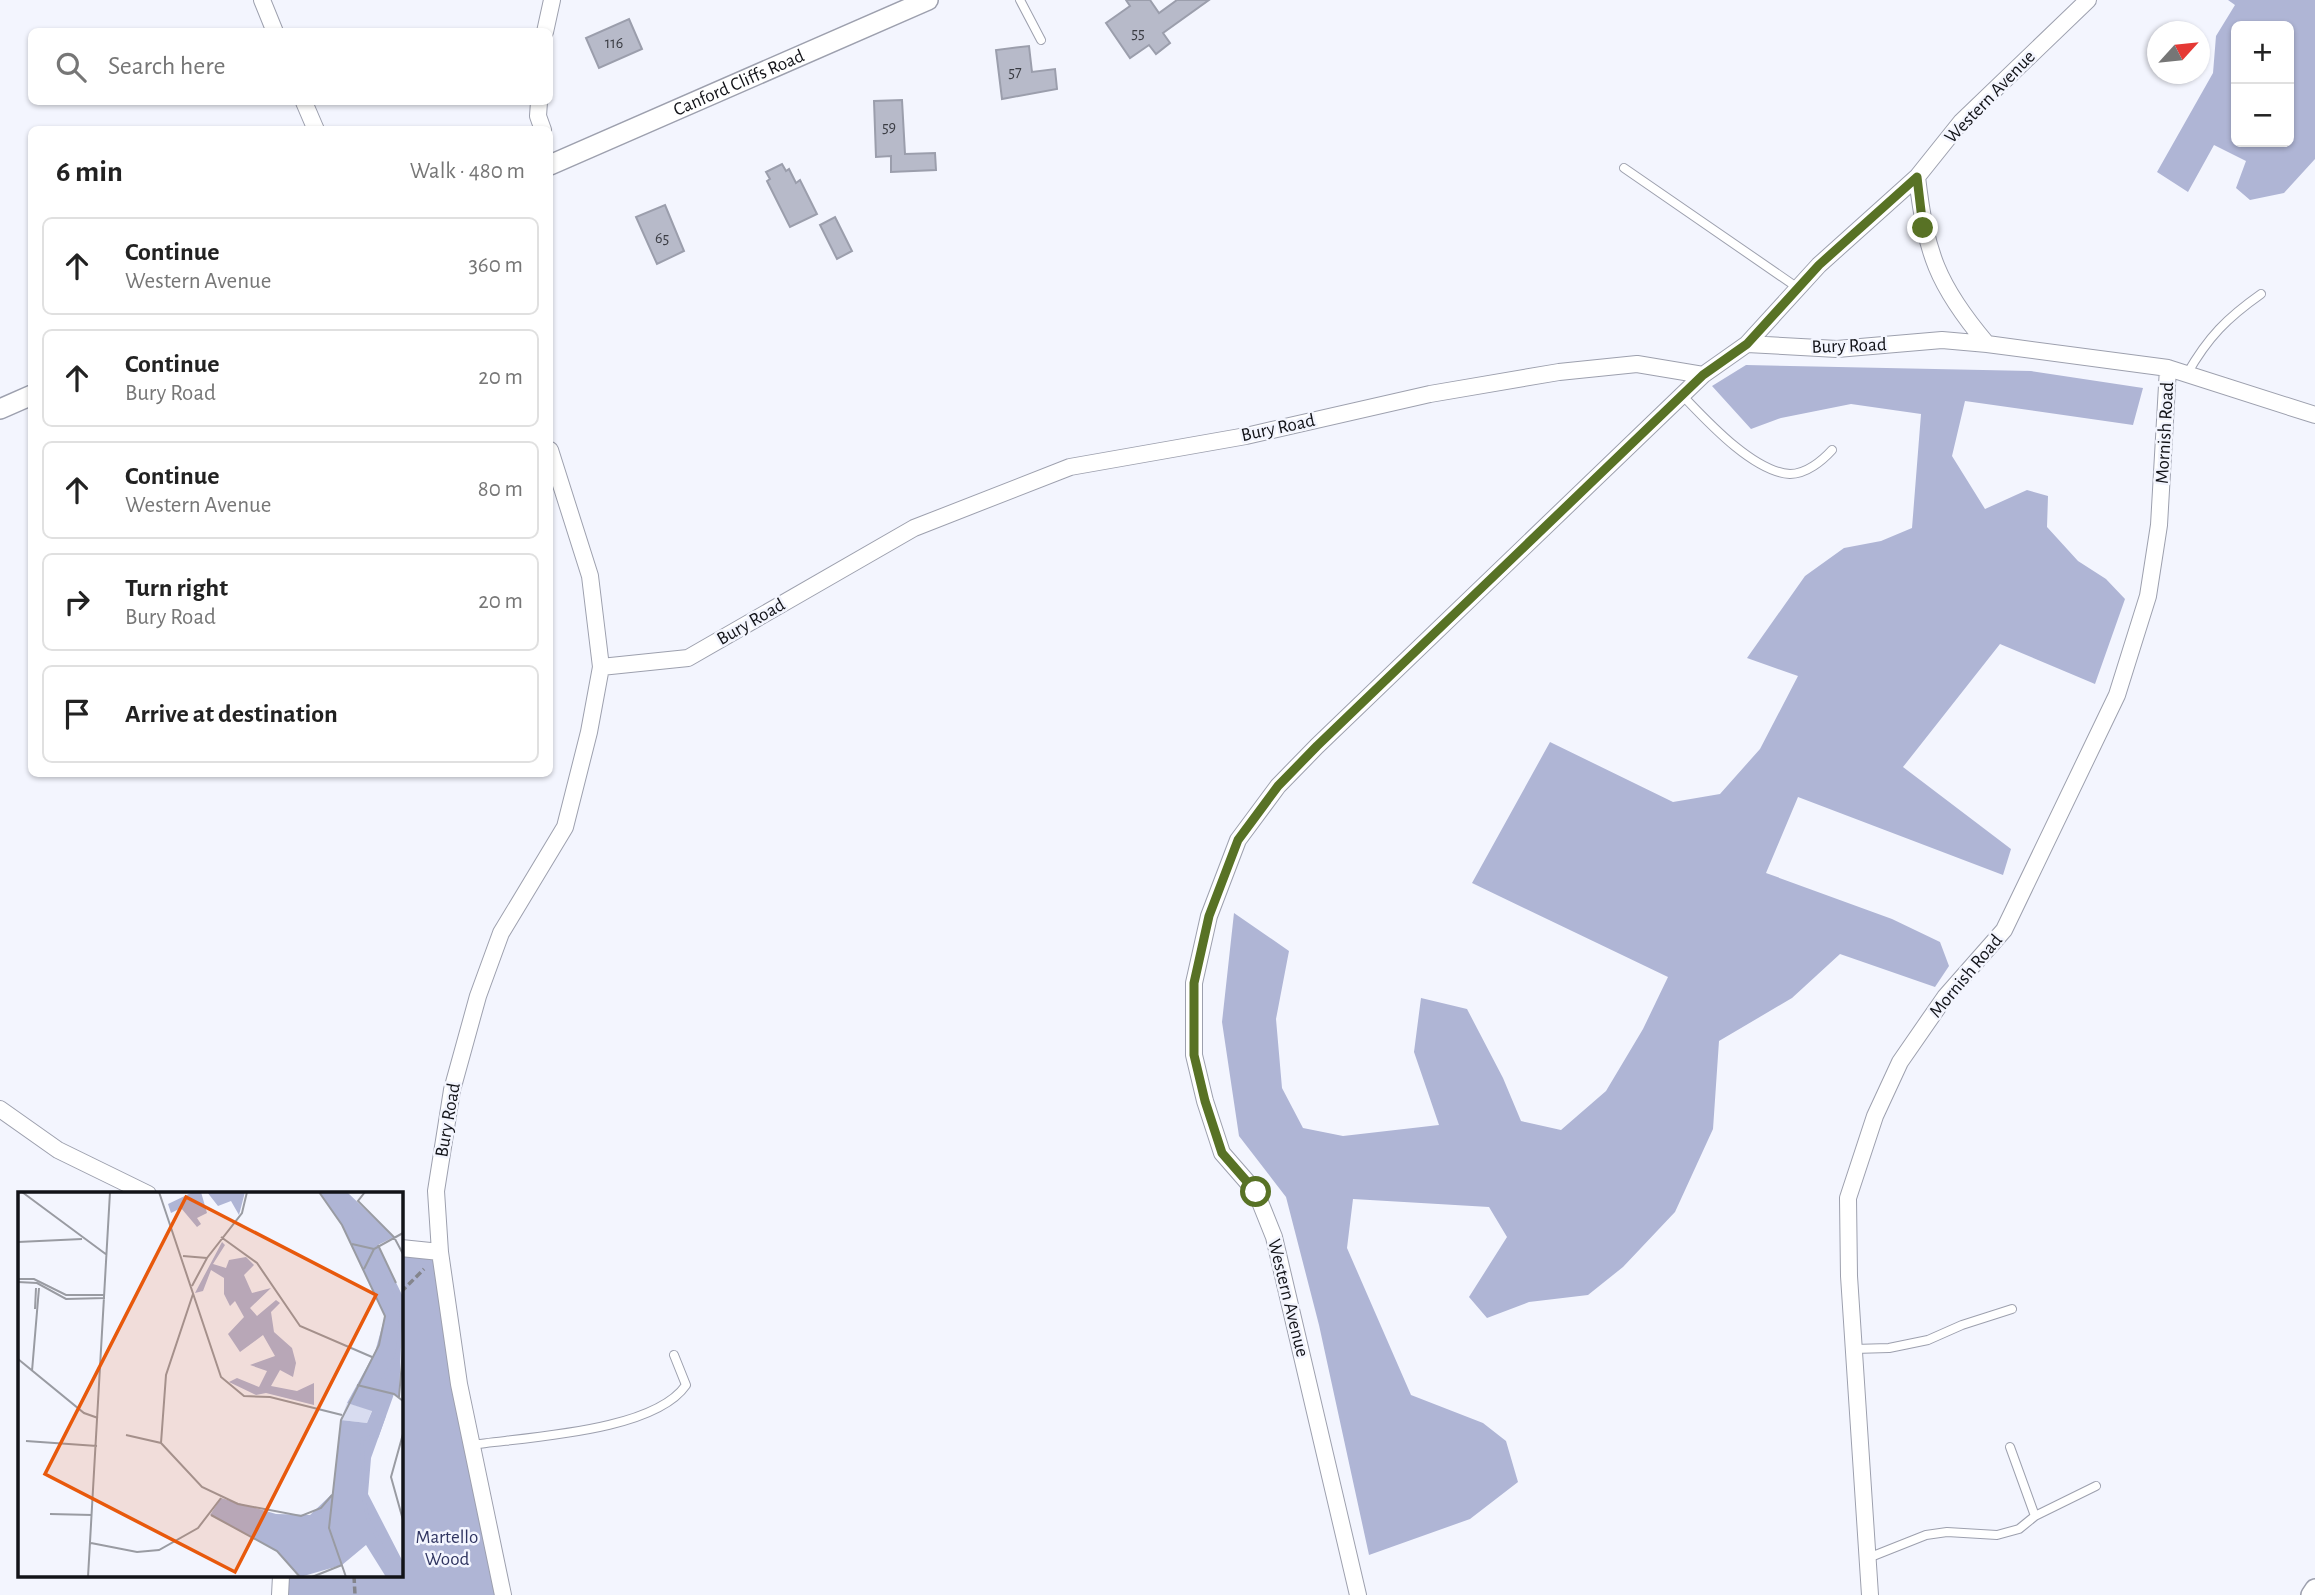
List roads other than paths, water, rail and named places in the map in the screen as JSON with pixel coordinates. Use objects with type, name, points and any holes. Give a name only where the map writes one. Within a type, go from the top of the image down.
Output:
[{"type":"street","points":[[262,0],[273,28]]},
{"type":"street","points":[[546,28],[552,0]]},
{"type":"street","name":"Canford Cliffs Road","points":[[553,157],[928,0]]},
{"type":"street","name":"Western Avenue","points":[[1747,344],[1819,265],[1917,177],[1961,122],[2088,0]]},
{"type":"street","points":[[305,105],[314,126]]},
{"type":"street","points":[[539,105],[538,116],[542,126]]},
{"type":"street","points":[[1917,177],[1923,228],[1936,270],[1957,308],[1987,344]]},
{"type":"street","name":"Bury Road","points":[[1747,344],[1837,349],[1942,340],[1987,344],[2168,368],[2315,415]]},
{"type":"street","points":[[1703,375],[1747,344]]},
{"type":"street","name":"Bury Road","points":[[601,667],[688,658],[914,528],[1070,467],[1246,436],[1430,394],[1559,372],[1637,365],[1703,375]]},
{"type":"street","name":"Mornish Road","points":[[1870,1595],[1854,1349],[1848,1198],[1875,1116],[1900,1062],[1945,997],[2004,930],[2117,695],[2148,596],[2160,525],[2168,368]]},
{"type":"street","name":"Western Avenue","points":[[1358,1595],[1275,1237],[1256,1192],[1222,1153],[1194,1055],[1194,983],[1209,916],[1238,840],[1278,786],[1703,375]]},
{"type":"street","points":[[0,409],[28,397]]},
{"type":"street","name":"Bury Road","points":[[503,1595],[459,1384],[440,1252],[436,1191],[452,1090],[478,996],[501,933],[565,827],[589,732],[601,667],[590,576],[553,459]]},
{"type":"street","points":[[0,1109],[58,1150],[144,1192]]},
{"type":"street","points":[[402,1248],[440,1252]]},
{"type":"street","points":[[2311,1595],[2315,1589]]},
{"type":"lane","points":[[1020,0],[1041,40]]},
{"type":"lane","points":[[1624,168],[1798,288]]},
{"type":"lane","points":[[2187,374],[2202,348],[2226,319],[2261,294]]},
{"type":"lane","points":[[1682,395],[1721,436],[1778,471],[1793,474],[1808,469],[1832,450]]},
{"type":"lane","points":[[1854,1349],[1889,1348],[1928,1340],[1962,1325],[2012,1309]]},
{"type":"lane","points":[[471,1445],[612,1426],[644,1414],[680,1394],[686,1385],[674,1355]]},
{"type":"lane","points":[[2010,1447],[2035,1516]]},
{"type":"lane","points":[[1868,1558],[1926,1535],[1947,1532],[1997,1535],[2019,1529],[2035,1516],[2096,1486]]},
{"type":"park label","name":"Martello Wood","points":[[447,1548]]}]
